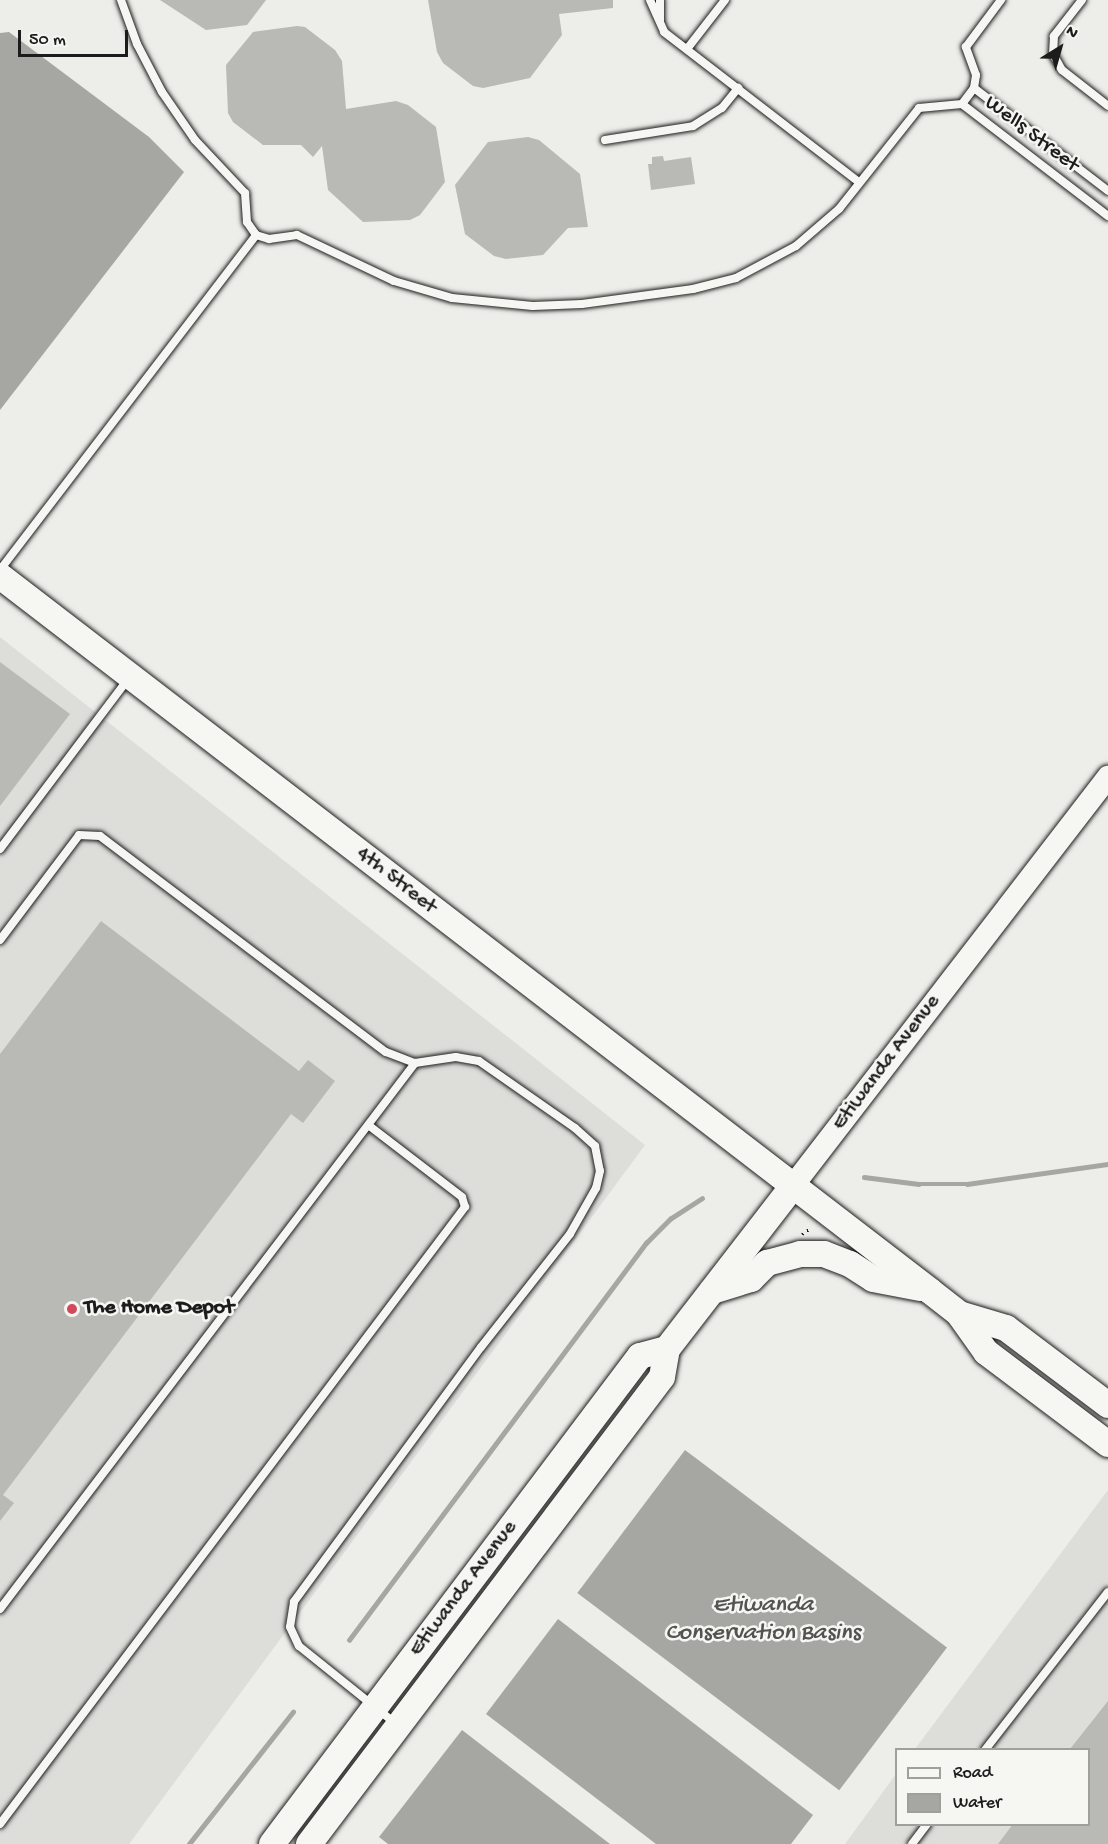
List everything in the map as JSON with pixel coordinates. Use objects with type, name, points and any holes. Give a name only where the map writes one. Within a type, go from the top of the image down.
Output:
[{"type":"main road","name":"4th Street","points":[[0,576],[959,1314]]},
{"type":"main road","name":"Etiwanda Avenue","points":[[309,1844],[662,1377],[667,1349],[1108,777]]},
{"type":"main road","points":[[712,1291],[751,1279],[767,1263],[812,1254],[850,1264],[873,1280],[930,1291]]},
{"type":"main road","points":[[959,1314],[1006,1328],[1108,1405]]},
{"type":"main road","points":[[959,1314],[986,1352],[1108,1444]]},
{"type":"main road","name":"Etiwanda Avenue","points":[[272,1844],[640,1356],[667,1349]]},
{"type":"lane","points":[[120,0],[136,44],[162,92],[195,140],[244,194],[247,222],[256,235],[269,239],[297,234],[356,265],[452,298],[533,306],[582,304],[693,289],[736,278],[796,246],[839,209],[919,108],[962,104],[974,88],[976,75],[966,47],[1001,0]]},
{"type":"lane","points":[[650,0],[664,32],[859,182]]},
{"type":"lane","points":[[660,0],[660,21]]},
{"type":"lane","points":[[687,49],[725,0]]},
{"type":"lane","points":[[1082,0],[1054,36],[1053,54],[1062,70],[1108,106]]},
{"type":"lane","points":[[605,140],[693,126],[722,108],[738,88]]},
{"type":"lane","name":"Wells Street","points":[[974,88],[1108,191]]},
{"type":"lane","name":"Wells Street","points":[[962,104],[1108,216]]},
{"type":"lane","points":[[0,570],[256,235]]},
{"type":"lane","points":[[0,849],[130,676]]},
{"type":"lane","points":[[0,940],[79,835],[100,836],[386,1052],[415,1063],[456,1057],[479,1061],[575,1128],[595,1146],[600,1171],[596,1188],[570,1234],[481,1347],[294,1602],[290,1627],[299,1646],[399,1726]]},
{"type":"lane","points":[[0,1609],[415,1063]]},
{"type":"lane","points":[[0,1824],[465,1207],[462,1197],[368,1125]]},
{"type":"lane","points":[[986,1748],[1108,1592]]},
{"type":"lane","points":[[912,1844],[926,1826]]},
{"type":"shaded area","points":[[0,637],[645,1145],[129,1844],[0,1844]]},
{"type":"shaded area","points":[[1108,1490],[1108,1844],[845,1844],[895,1775],[895,1826],[1090,1826],[1090,1748],[916,1748]]},
{"type":"water","points":[[9,32],[149,137],[184,172],[0,410],[0,33]]},
{"type":"water","name":"Etiwanda Conservation Basins","points":[[685,1450],[947,1647],[839,1790],[577,1593]]},
{"type":"water","name":"Etiwanda Conservation Basins","points":[[558,1619],[813,1815],[791,1844],[656,1844],[486,1714]]},
{"type":"water","points":[[462,1730],[610,1844],[388,1844],[379,1837]]},
{"type":"building","points":[[160,0],[266,0],[247,25],[206,30]]},
{"type":"building","points":[[428,0],[613,0],[613,8],[559,14],[562,35],[530,78],[483,88],[473,86],[443,63],[437,52]]},
{"type":"building","points":[[305,27],[335,50],[342,61],[346,109],[396,101],[408,105],[436,127],[445,182],[420,215],[410,220],[363,222],[328,190],[322,146],[313,157],[301,145],[263,145],[233,122],[228,113],[226,65],[253,32]]},
{"type":"building","points":[[528,137],[539,140],[580,174],[588,227],[568,228],[543,255],[506,259],[494,256],[465,234],[455,185],[488,142]]},
{"type":"building","points":[[663,156],[664,161],[691,157],[695,184],[651,190],[648,164],[652,164],[652,157]]},
{"type":"building","points":[[0,662],[70,714],[0,806]]},
{"type":"building","name":"The Home Depot","points":[[101,921],[299,1071],[308,1060],[335,1081],[303,1123],[291,1114],[3,1495],[14,1503],[0,1521],[0,1054]]},
{"type":"building","points":[[1108,1701],[1108,1844],[998,1844],[1012,1826],[1090,1826],[1090,1748],[1071,1748]]},
{"type":"waterway","points":[[864,1177],[919,1184],[967,1184],[1108,1164]]},
{"type":"waterway","points":[[349,1640],[646,1243],[670,1219],[702,1198]]},
{"type":"waterway","points":[[189,1844],[293,1712]]},
{"type":"place","name":"The Home Depot","points":[[72,1309]]}]
